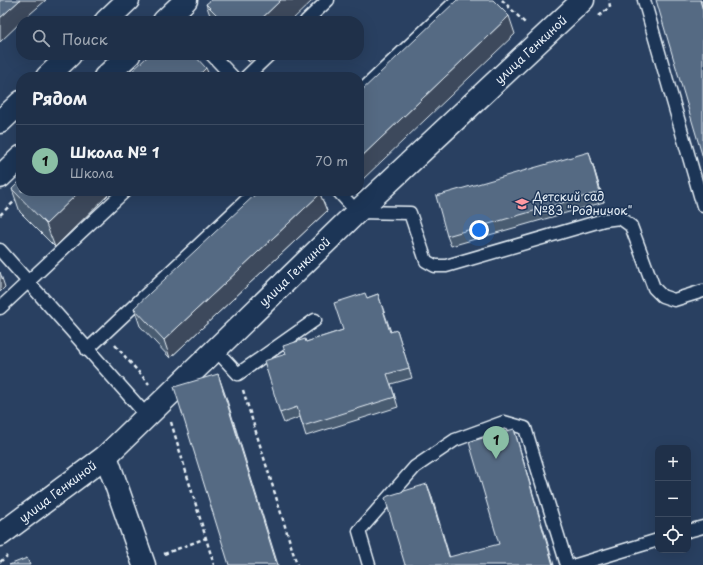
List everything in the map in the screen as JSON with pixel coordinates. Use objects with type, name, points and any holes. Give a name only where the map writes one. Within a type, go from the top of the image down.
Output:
[{"type":"street","points":[[111,16],[128,0]]},
{"type":"street","name":"улица Генкиной","points":[[2,531],[106,456],[357,212],[584,0]]},
{"type":"street","points":[[52,72],[65,60]]},
{"type":"street","points":[[110,72],[123,60]]},
{"type":"street","points":[[0,122],[16,107]]},
{"type":"street","points":[[0,177],[16,162]]},
{"type":"street","points":[[106,456],[144,565]]},
{"type":"lane","points":[[311,16],[328,0]]},
{"type":"lane","points":[[364,88],[456,0]]},
{"type":"lane","points":[[644,0],[703,206]]},
{"type":"lane","points":[[217,60],[228,72]]},
{"type":"lane","points":[[251,72],[264,60]]},
{"type":"lane","points":[[0,308],[120,196]]},
{"type":"lane","points":[[87,350],[251,196]]},
{"type":"lane","points":[[343,196],[357,212],[410,213],[426,261],[435,266],[446,266],[604,220],[620,218],[631,226],[654,288],[662,296],[674,300],[703,291]]},
{"type":"lane","points":[[0,250],[147,416]]},
{"type":"lane","points":[[215,349],[238,374],[315,320]]},
{"type":"lane","points":[[369,565],[359,531],[415,467],[455,440],[504,422],[525,428],[567,565]]},
{"type":"lane","points":[[691,530],[703,527]]},
{"type":"lane","points":[[576,565],[655,541]]},
{"type":"path","points":[[502,0],[529,28]]},
{"type":"path","points":[[213,16],[217,12]]},
{"type":"path","points":[[0,215],[20,196]]},
{"type":"path","points":[[105,333],[164,400],[214,565]]},
{"type":"path","points":[[243,390],[297,565]]},
{"type":"path","points":[[164,554],[206,538]]},
{"type":"building","points":[[0,0],[20,0],[0,18]]},
{"type":"building","points":[[211,0],[281,0],[264,16],[218,16],[206,4]]},
{"type":"building","points":[[457,0],[493,0],[509,16],[364,154],[364,88]]},
{"type":"building","points":[[656,0],[700,0],[703,11],[703,158]]},
{"type":"building","points":[[144,60],[199,60],[206,68],[202,72],[131,72]]},
{"type":"building","name":"Детский сад №83 \"Родничок\"","points":[[589,152],[600,192],[447,236],[436,196]]},
{"type":"building","points":[[16,185],[16,193],[12,189]]},
{"type":"building","points":[[19,196],[75,196],[46,224]]},
{"type":"building","points":[[254,196],[318,196],[164,340],[134,308]]},
{"type":"building","points":[[365,293],[367,298],[378,294],[390,332],[397,330],[409,368],[387,374],[395,397],[303,426],[297,407],[280,413],[264,361],[286,354],[283,346],[305,339],[306,342],[343,330],[334,303]]},
{"type":"building","points":[[218,374],[277,565],[229,565],[174,387]]},
{"type":"building","points":[[514,429],[553,565],[405,565],[385,498],[427,484],[449,557],[499,544],[469,442]]},
{"type":"building","points":[[27,558],[30,565],[9,565]]},
{"type":"place","name":"Детский сад №83 \"Родничок\"","points":[[522,204]]},
{"type":"place","name":"Школа № 1","points":[[496,459]]}]
